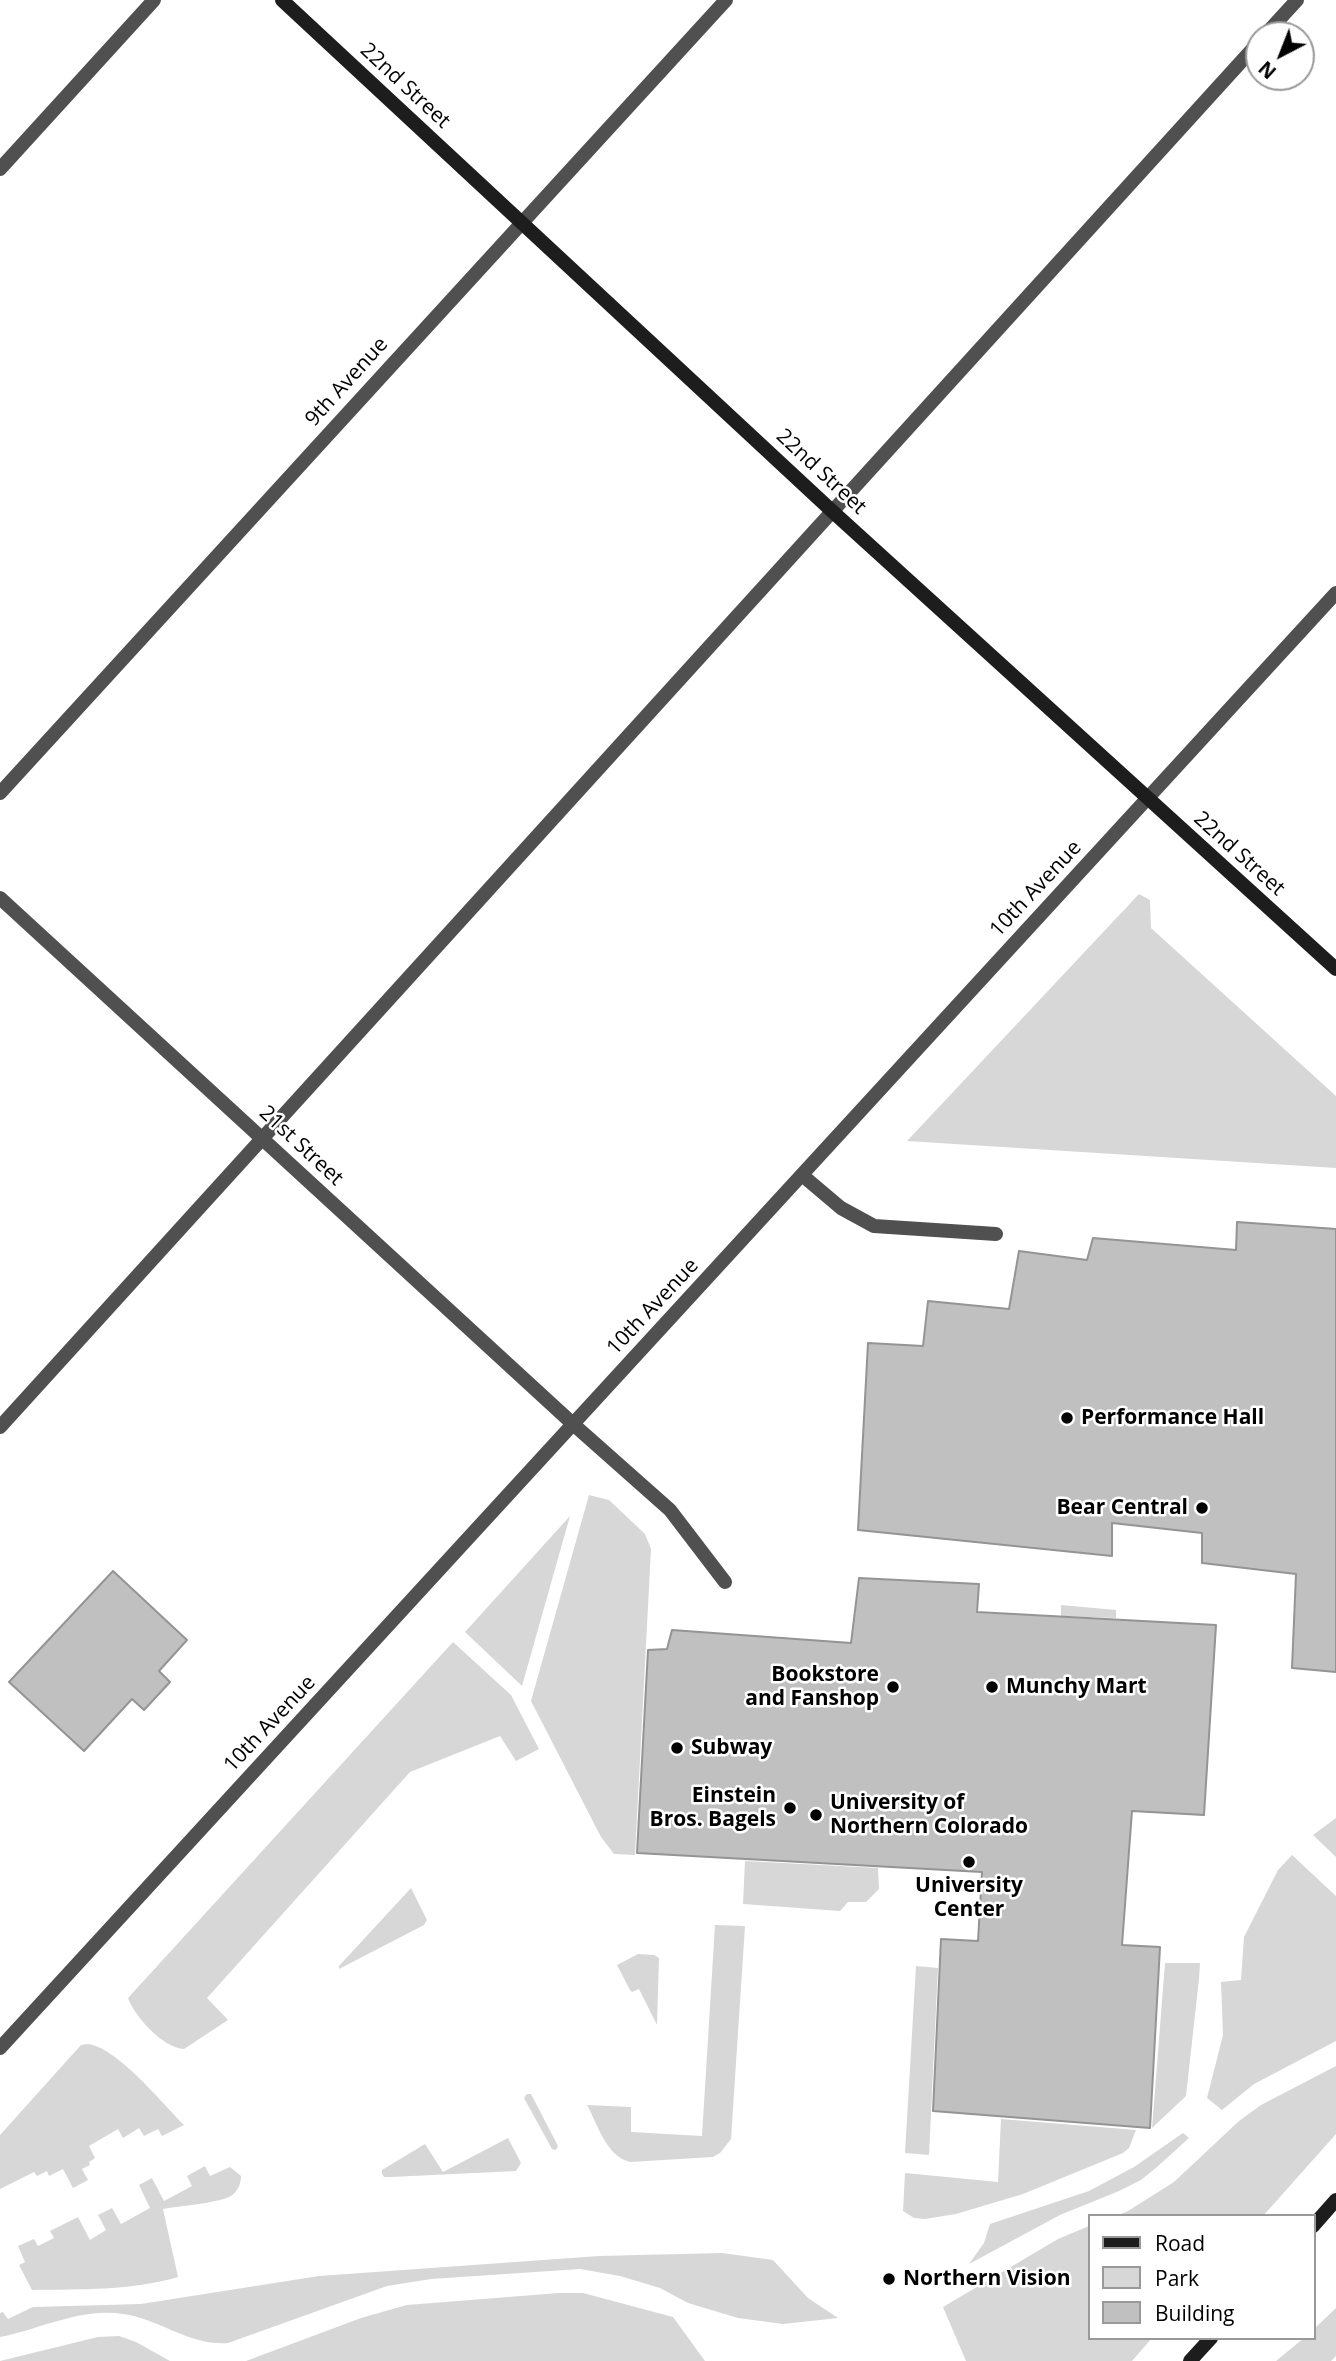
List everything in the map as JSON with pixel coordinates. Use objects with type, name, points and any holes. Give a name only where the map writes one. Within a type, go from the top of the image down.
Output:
[{"type":"street","points":[[0,169],[154,0]]},
{"type":"street","name":"22nd Street","points":[[282,0],[832,511],[1336,969]]},
{"type":"street","name":"9th Avenue","points":[[0,793],[726,0]]},
{"type":"street","points":[[1278,21],[1297,0]]},
{"type":"street","points":[[0,1427],[1245,56]]},
{"type":"street","name":"10th Avenue","points":[[0,2048],[1336,593]]},
{"type":"street","name":"21st Street","points":[[0,898],[670,1510],[725,1582]]},
{"type":"street","points":[[802,1175],[841,1208],[874,1226],[996,1234]]},
{"type":"street","points":[[1315,2224],[1336,2200]]},
{"type":"street","points":[[1190,2361],[1209,2340]]},
{"type":"green space","points":[[1139,894],[1150,900],[1151,928],[1336,1096],[1336,1168],[907,1141]]},
{"type":"green space","points":[[589,1495],[609,1500],[645,1534],[651,1549],[635,1855],[614,1854],[601,1837],[531,1701]]},
{"type":"green space","points":[[570,1516],[522,1686],[465,1632]]},
{"type":"green space","points":[[1061,1605],[1116,1610],[1116,1618],[1061,1616]]},
{"type":"green space","points":[[453,1642],[511,1695],[539,1749],[516,1761],[500,1736],[410,1772],[207,1998],[228,2020],[184,2049],[167,2043],[143,2022],[128,1998]]},
{"type":"green space","points":[[1336,1818],[1336,1857],[1313,1835]]},
{"type":"green space","points":[[1292,1855],[1336,1896],[1336,2041],[1254,2084],[1222,2110],[1207,2098],[1223,2035],[1221,1982],[1241,1980],[1244,1937],[1278,1870]]},
{"type":"green space","points":[[745,1861],[878,1868],[879,1889],[866,1902],[848,1902],[840,1911],[743,1904]]},
{"type":"green space","points":[[411,1888],[427,1920],[424,1925],[339,1969],[339,1966]]},
{"type":"green space","points":[[715,1925],[745,1926],[731,2139],[720,2153],[713,2157],[630,2162],[622,2159],[609,2147],[587,2105],[631,2107],[631,2132],[702,2136]]},
{"type":"green space","points":[[638,1954],[659,1958],[657,2025],[639,1989],[632,1992],[630,1990],[617,1965]]},
{"type":"green space","points":[[1165,1963],[1200,1963],[1199,1979],[1186,2096],[1152,2128]]},
{"type":"green space","points":[[916,1966],[938,1968],[929,2155],[905,2153]]},
{"type":"green space","points":[[81,2045],[99,2047],[125,2065],[184,2125],[162,2136],[158,2129],[144,2136],[139,2128],[123,2138],[118,2129],[89,2146],[95,2158],[89,2162],[90,2165],[82,2169],[88,2180],[73,2188],[63,2169],[49,2176],[47,2171],[37,2176],[34,2172],[0,2189],[0,2135]]},
{"type":"green space","points":[[1336,2066],[1336,2134],[1265,2214],[1121,2214],[1174,2182],[1239,2121],[1261,2105]]},
{"type":"green space","points":[[531,2094],[558,2146],[556,2150],[552,2149],[524,2098]]},
{"type":"green space","points":[[1001,2119],[1136,2130],[1129,2148],[1123,2153],[1023,2194],[956,2214],[925,2219],[914,2218],[903,2211],[905,2173],[998,2182]]},
{"type":"green space","points":[[1183,2133],[1189,2138],[1141,2180],[1060,2215],[969,2264],[984,2243],[990,2224],[1089,2191],[1134,2167]]},
{"type":"green space","points":[[508,2138],[521,2163],[516,2171],[391,2177],[384,2177],[382,2174],[382,2170],[425,2144],[443,2172]]},
{"type":"green space","points":[[205,2166],[210,2176],[230,2167],[241,2176],[239,2187],[231,2196],[225,2198],[163,2209],[178,2277],[124,2287],[32,2290],[19,2265],[25,2262],[18,2246],[34,2239],[38,2246],[54,2238],[50,2231],[78,2217],[90,2240],[106,2230],[98,2215],[112,2208],[121,2224],[150,2208],[139,2185],[152,2178],[164,2201],[192,2186],[187,2176]]},
{"type":"green space","points":[[1088,2226],[1088,2340],[1150,2340],[1132,2361],[966,2361],[943,2307],[1058,2239]]},
{"type":"green space","points":[[722,2253],[773,2260],[808,2298],[838,2318],[783,2324],[738,2318],[688,2303],[660,2288],[620,2276],[580,2269],[431,2279],[387,2286],[228,2343],[200,2340],[137,2317],[108,2313],[77,2316],[0,2337],[0,2313],[3,2312],[8,2319],[33,2307],[141,2304],[319,2276],[599,2256]]},
{"type":"green space","points":[[583,2293],[673,2317],[705,2361],[246,2361],[361,2318],[407,2305]]},
{"type":"green space","points":[[1336,2308],[1336,2356],[1331,2361],[1276,2361],[1302,2340],[1315,2340],[1315,2328]]},
{"type":"green space","points":[[119,2336],[170,2361],[0,2361],[98,2337]]},
{"type":"building","points":[[1237,1222],[1336,1229],[1336,1672],[1292,1668],[1296,1574],[1202,1563],[1202,1533],[1112,1523],[1112,1556],[858,1530],[868,1343],[923,1346],[928,1301],[1009,1309],[1019,1251],[1087,1260],[1093,1238],[1236,1250]]},
{"type":"building","points":[[113,1571],[187,1640],[159,1671],[170,1682],[144,1710],[132,1699],[84,1751],[9,1682]]},
{"type":"building","name":"University Center","points":[[859,1578],[979,1584],[977,1612],[1216,1625],[1204,1815],[1132,1811],[1122,1945],[1160,1947],[1150,2128],[933,2111],[941,1939],[978,1941],[982,1872],[637,1853],[648,1650],[667,1649],[672,1630],[851,1643]]},
{"type":"place","name":"Performance Hall","points":[[1067,1418]]},
{"type":"place","name":"Bear Central","points":[[1202,1508]]},
{"type":"place","name":"Bookstore and Fanshop","points":[[893,1687]]},
{"type":"place","name":"Munchy Mart","points":[[992,1687]]},
{"type":"place","name":"Subway","points":[[677,1748]]},
{"type":"place","name":"Einstein Bros. Bagels","points":[[790,1808]]},
{"type":"place","name":"University of Northern Colorado","points":[[816,1815]]},
{"type":"place","name":"University Center","points":[[969,1862]]},
{"type":"place","name":"Northern Vision","points":[[889,2279]]}]
